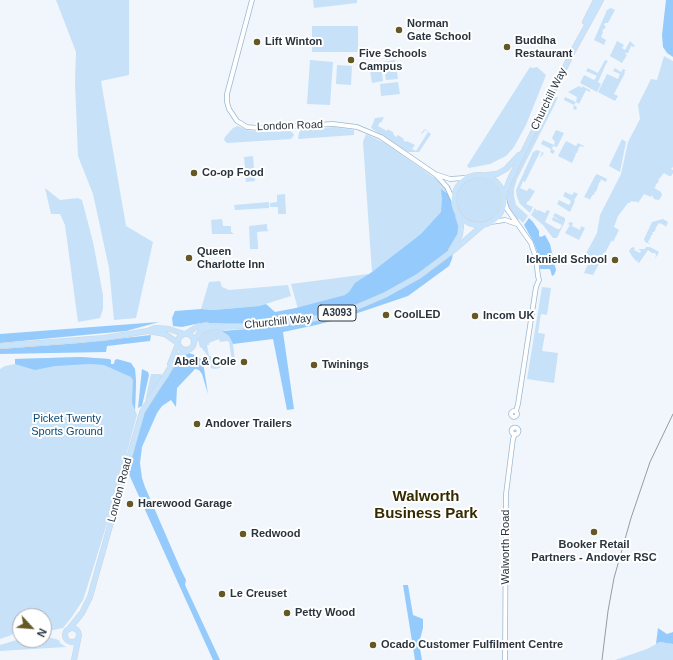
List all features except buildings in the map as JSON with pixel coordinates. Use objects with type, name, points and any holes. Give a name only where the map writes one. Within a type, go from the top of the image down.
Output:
[{"type":"main road","points":[[573,51],[596,0]]},
{"type":"main road","points":[[573,51],[601,0]]},
{"type":"main road","name":"Churchill Way","points":[[504,197],[525,148],[573,51]]},
{"type":"main road","name":"Churchill Way","points":[[485,175],[498,174],[506,169],[525,148]]},
{"type":"main road","points":[[453,200],[456,188],[464,178],[476,174],[485,175],[494,179],[504,197],[501,211],[491,222]]},
{"type":"main road","name":"A3093","points":[[453,200],[454,208],[458,215]]},
{"type":"main road","points":[[458,215],[469,223],[483,225]]},
{"type":"main road","name":"Churchill Way","points":[[448,255],[458,241],[460,235],[461,226],[458,215]]},
{"type":"main road","name":"A3093","points":[[483,225],[491,222]]},
{"type":"main road","name":"Churchill Way","points":[[184,334],[203,326],[213,327],[285,324],[319,318],[345,311],[375,300],[427,271],[483,225]]},
{"type":"main road","name":"Churchill Way","points":[[194,341],[201,331],[213,327]]},
{"type":"main road","points":[[0,346],[83,340],[148,331],[155,328],[162,328],[191,335],[194,341],[192,347],[186,350],[182,349],[165,334],[148,331]]},
{"type":"main road","points":[[178,344],[179,337],[184,334]]},
{"type":"main road","name":"London Road","points":[[170,367],[170,363],[178,344]]},
{"type":"main road","name":"London Road","points":[[69,629],[80,617],[90,597],[142,412],[170,367],[186,350]]},
{"type":"main road","name":"London Road","points":[[74,659],[80,635],[78,631],[80,617]]},
{"type":"main road","points":[[74,659],[69,642],[65,636],[69,629],[74,628],[78,631]]},
{"type":"main road","points":[[69,642],[75,642],[78,640]]},
{"type":"street","name":"London Road","points":[[252,0],[227,94],[227,106],[235,119],[244,126],[258,128],[333,124],[347,125],[362,129],[375,134],[435,174],[447,187],[453,200]]},
{"type":"street","name":"London Road","points":[[435,174],[450,179],[464,178]]},
{"type":"street","name":"Walworth Road","points":[[504,197],[507,209],[524,232],[533,248],[539,280],[536,287],[516,411],[518,415],[515,417],[515,427],[518,428],[519,431],[515,434],[513,439],[506,494],[505,660]]},
{"type":"street","points":[[491,222],[505,220],[517,224]]},
{"type":"green space","points":[[56,0],[129,0],[129,75],[101,81],[126,226],[153,242],[136,318],[114,320],[109,268],[93,194],[78,156],[75,82],[76,52]]},
{"type":"green space","points":[[313,0],[357,0],[357,3],[314,8]]},
{"type":"green space","points":[[611,8],[615,10],[608,23],[605,23],[604,25],[606,27],[602,31],[601,37],[606,40],[604,45],[594,40],[607,10]]},
{"type":"green space","points":[[312,26],[358,26],[358,52],[312,52]]},
{"type":"green space","points":[[617,41],[624,45],[622,48],[625,50],[630,41],[635,46],[631,46],[628,53],[625,54],[627,55],[622,63],[610,56]]},
{"type":"green space","points":[[664,56],[673,61],[673,167],[671,169],[673,170],[673,173],[669,176],[664,173],[656,184],[655,188],[651,186],[661,192],[662,195],[659,200],[654,199],[652,195],[651,197],[644,194],[638,203],[636,201],[631,201],[628,203],[618,216],[614,227],[619,230],[593,275],[584,273],[589,262],[583,259],[597,233],[600,215],[621,174],[628,142],[640,119],[638,105],[651,79],[657,80]]},
{"type":"green space","points":[[310,60],[333,62],[330,105],[307,104]]},
{"type":"green space","points":[[395,60],[398,79],[386,80],[383,62]]},
{"type":"green space","points":[[605,60],[608,61],[598,82],[601,84],[597,92],[580,83],[584,75],[594,80],[597,76],[586,71],[588,68],[598,73]]},
{"type":"green space","points":[[381,63],[383,81],[372,83],[369,64]]},
{"type":"green space","points":[[337,65],[352,66],[351,85],[336,84]]},
{"type":"green space","points":[[530,67],[537,67],[546,75],[526,125],[514,147],[506,156],[490,164],[469,168],[467,166]]},
{"type":"green space","points":[[615,68],[621,72],[623,69],[626,70],[614,94],[618,96],[615,101],[598,92],[607,74],[618,79],[620,74],[613,71]]},
{"type":"green space","points":[[398,82],[400,94],[381,96],[380,84]]},
{"type":"green space","points":[[579,86],[590,90],[590,92],[586,90],[579,104],[576,102],[577,97],[568,92]]},
{"type":"green space","points":[[558,97],[517,179],[514,189],[516,205],[528,216],[523,223],[519,219],[518,220],[509,209],[506,202],[507,189],[546,110],[551,106],[554,98]]},
{"type":"green space","points":[[565,97],[576,102],[574,105],[564,100]]},
{"type":"green space","points":[[574,105],[577,107],[576,110],[573,109]]},
{"type":"green space","points":[[384,117],[378,126],[387,131],[388,129],[394,133],[393,134],[396,137],[398,135],[406,142],[407,141],[415,145],[412,149],[416,151],[428,132],[425,130],[422,134],[421,133],[425,129],[431,134],[419,152],[408,152],[371,128],[375,118]]},
{"type":"green space","points":[[238,126],[247,130],[259,132],[290,131],[294,135],[291,139],[227,143],[224,140],[225,137],[233,128]]},
{"type":"green space","points":[[334,127],[354,130],[354,135],[298,139],[301,130]]},
{"type":"green space","points":[[556,130],[564,133],[557,147],[553,146],[552,149],[555,151],[553,154],[550,152],[551,149],[541,144],[543,140],[554,145],[555,142],[552,138]]},
{"type":"green space","points":[[366,134],[385,143],[442,183],[450,194],[455,214],[372,272],[363,142]]},
{"type":"green space","points":[[622,139],[626,142],[620,172],[609,166]]},
{"type":"green space","points":[[566,141],[576,146],[578,143],[584,146],[579,147],[577,153],[575,153],[576,154],[572,163],[558,156]]},
{"type":"green space","points":[[537,150],[544,153],[540,157],[542,153],[540,152],[525,182],[523,181],[520,188],[527,191],[529,188],[535,191],[526,204],[533,207],[530,213],[520,204],[516,190],[533,152]]},
{"type":"green space","points":[[253,156],[255,181],[246,182],[244,157]]},
{"type":"green space","points":[[597,174],[607,179],[606,182],[600,179],[601,181],[596,192],[595,191],[594,195],[592,195],[591,200],[584,197]]},
{"type":"green space","points":[[473,177],[483,177],[491,181],[497,187],[501,195],[501,205],[497,213],[491,219],[483,223],[473,223],[465,219],[459,213],[455,205],[455,195],[459,187],[465,181]]},
{"type":"green space","points":[[45,188],[60,200],[78,198],[82,200],[93,242],[103,295],[103,309],[100,318],[78,322],[65,225],[60,214],[51,214]]},
{"type":"green space","points":[[565,192],[572,195],[574,192],[578,194],[574,200],[575,201],[570,212],[557,204],[559,200],[569,205],[571,202],[563,196]]},
{"type":"green space","points":[[285,194],[286,214],[278,214],[278,207],[270,207],[270,203],[277,202],[277,195]]},
{"type":"green space","points":[[269,202],[269,208],[235,210],[234,205]]},
{"type":"green space","points":[[535,208],[537,211],[538,210],[545,213],[547,210],[550,211],[545,222],[557,229],[560,229],[562,225],[552,220],[553,217],[561,221],[553,216],[555,213],[565,218],[557,238],[553,238],[543,225],[531,215]]},
{"type":"green space","points":[[222,219],[223,226],[231,226],[231,232],[234,234],[212,234],[211,220]]},
{"type":"green space","points":[[663,219],[668,222],[666,227],[659,223],[654,232],[652,232],[653,234],[648,242],[650,244],[645,242],[644,239],[652,222]]},
{"type":"green space","points":[[570,222],[573,223],[572,226],[580,230],[581,226],[585,228],[579,240],[565,233],[570,225],[568,224]]},
{"type":"green space","points":[[267,224],[267,229],[269,231],[257,232],[258,249],[250,249],[249,226]]},
{"type":"green space","points":[[633,247],[635,248],[634,250],[640,253],[641,251],[638,249],[645,249],[646,247],[650,247],[659,252],[655,259],[655,253],[648,250],[639,263],[629,251]]},
{"type":"green space","points":[[368,274],[369,288],[298,309],[291,284]]},
{"type":"green space","points":[[220,281],[222,287],[229,290],[288,285],[291,296],[259,306],[214,310],[201,309],[209,282]]},
{"type":"green space","points":[[542,287],[551,288],[547,315],[541,314],[538,333],[545,334],[542,351],[558,353],[554,383],[527,379]]},
{"type":"green space","points":[[209,330],[225,330],[223,331],[229,336],[233,344],[235,361],[232,361],[229,342],[220,342],[219,339],[207,345],[209,356],[211,356],[213,365],[221,364],[220,368],[211,368],[207,355],[201,347],[200,348],[198,340],[202,333]]},
{"type":"green space","name":"Picket Twenty Sports Ground","points":[[81,357],[109,359],[111,360],[111,364],[114,364],[115,360],[131,363],[135,369],[135,410],[137,415],[115,498],[83,600],[63,628],[53,630],[52,608],[12,608],[12,635],[0,639],[0,369],[5,366],[15,364],[15,359]]},
{"type":"green space","points":[[151,374],[161,374],[162,376],[161,380],[145,401]]},
{"type":"green space","points":[[52,638],[59,640],[60,643],[66,647],[52,648]]},
{"type":"green space","points":[[12,641],[12,648],[50,648],[0,651],[0,645]]},
{"type":"green space","points":[[660,642],[673,644],[673,660],[615,660],[647,649]]},
{"type":"shaded area","points":[[666,0],[673,0],[673,57],[667,53],[663,47],[662,35]]},
{"type":"shaded area","points":[[441,189],[449,195],[459,226],[458,237],[455,239],[452,259],[449,266],[408,296],[343,318],[283,332],[294,409],[287,410],[273,339],[233,344],[229,336],[222,331],[247,329],[241,324],[200,323],[182,327],[173,326],[172,318],[175,311],[201,309],[214,310],[266,304],[275,312],[345,295],[355,283],[372,272],[421,234],[441,212]]},
{"type":"shaded area","points":[[529,218],[539,231],[539,236],[541,237],[545,235],[550,244],[556,270],[552,276],[550,269],[540,269],[539,257],[534,243],[524,225]]},
{"type":"shaded area","points":[[159,322],[126,331],[0,343],[0,334]]},
{"type":"shaded area","points":[[151,335],[150,341],[107,346],[106,352],[0,354],[0,349],[80,343]]},
{"type":"shaded area","points":[[189,353],[198,356],[203,362],[208,394],[202,374],[199,370],[195,369],[177,388],[176,407],[171,400],[162,406],[157,413],[142,447],[140,463],[145,487],[186,580],[185,585],[220,660],[213,660],[127,470],[129,469],[142,415],[177,361]]},
{"type":"shaded area","points":[[81,357],[109,359],[111,360],[111,364],[114,364],[115,360],[117,359],[131,363],[135,369],[135,410],[132,403],[133,380],[131,377],[104,365],[90,364],[55,366],[35,370],[15,364],[15,359]]},
{"type":"shaded area","points":[[142,369],[148,372],[149,375],[142,406],[138,408]]},
{"type":"shaded area","points":[[403,585],[408,585],[413,615],[423,619],[423,628],[419,643],[422,660],[415,660]]},
{"type":"shaded area","points":[[658,628],[667,634],[673,632],[673,644],[660,642],[656,644]]},
{"type":"railway","points":[[602,660],[614,578],[631,518],[650,462],[673,414]]},
{"type":"place","name":"Norman Gate School","points":[[399,30]]},
{"type":"place","name":"Lift Winton","points":[[257,42]]},
{"type":"place","name":"Buddha Restaurant","points":[[507,47]]},
{"type":"place","name":"Five Schools Campus","points":[[351,60]]},
{"type":"place","name":"Co-op Food","points":[[194,173]]},
{"type":"place","name":"Queen Charlotte Inn","points":[[189,258]]},
{"type":"place","name":"Icknield School","points":[[615,260]]},
{"type":"place","name":"CoolLED","points":[[386,315]]},
{"type":"place","name":"Incom UK","points":[[475,316]]},
{"type":"place","name":"Abel & Cole","points":[[244,362]]},
{"type":"place","name":"Twinings","points":[[314,365]]},
{"type":"place","name":"Andover Trailers","points":[[197,424]]},
{"type":"place","name":"Harewood Garage","points":[[130,504]]},
{"type":"place","name":"Booker Retail Partners - Andover RSC","points":[[594,532]]},
{"type":"place","name":"Redwood","points":[[243,534]]},
{"type":"place","name":"Le Creuset","points":[[222,594]]},
{"type":"place","name":"Petty Wood","points":[[287,613]]},
{"type":"place","name":"Ocado Customer Fulfilment Centre","points":[[373,645]]},
{"type":"district","name":"Walworth Business Park","points":[[426,506]]}]
